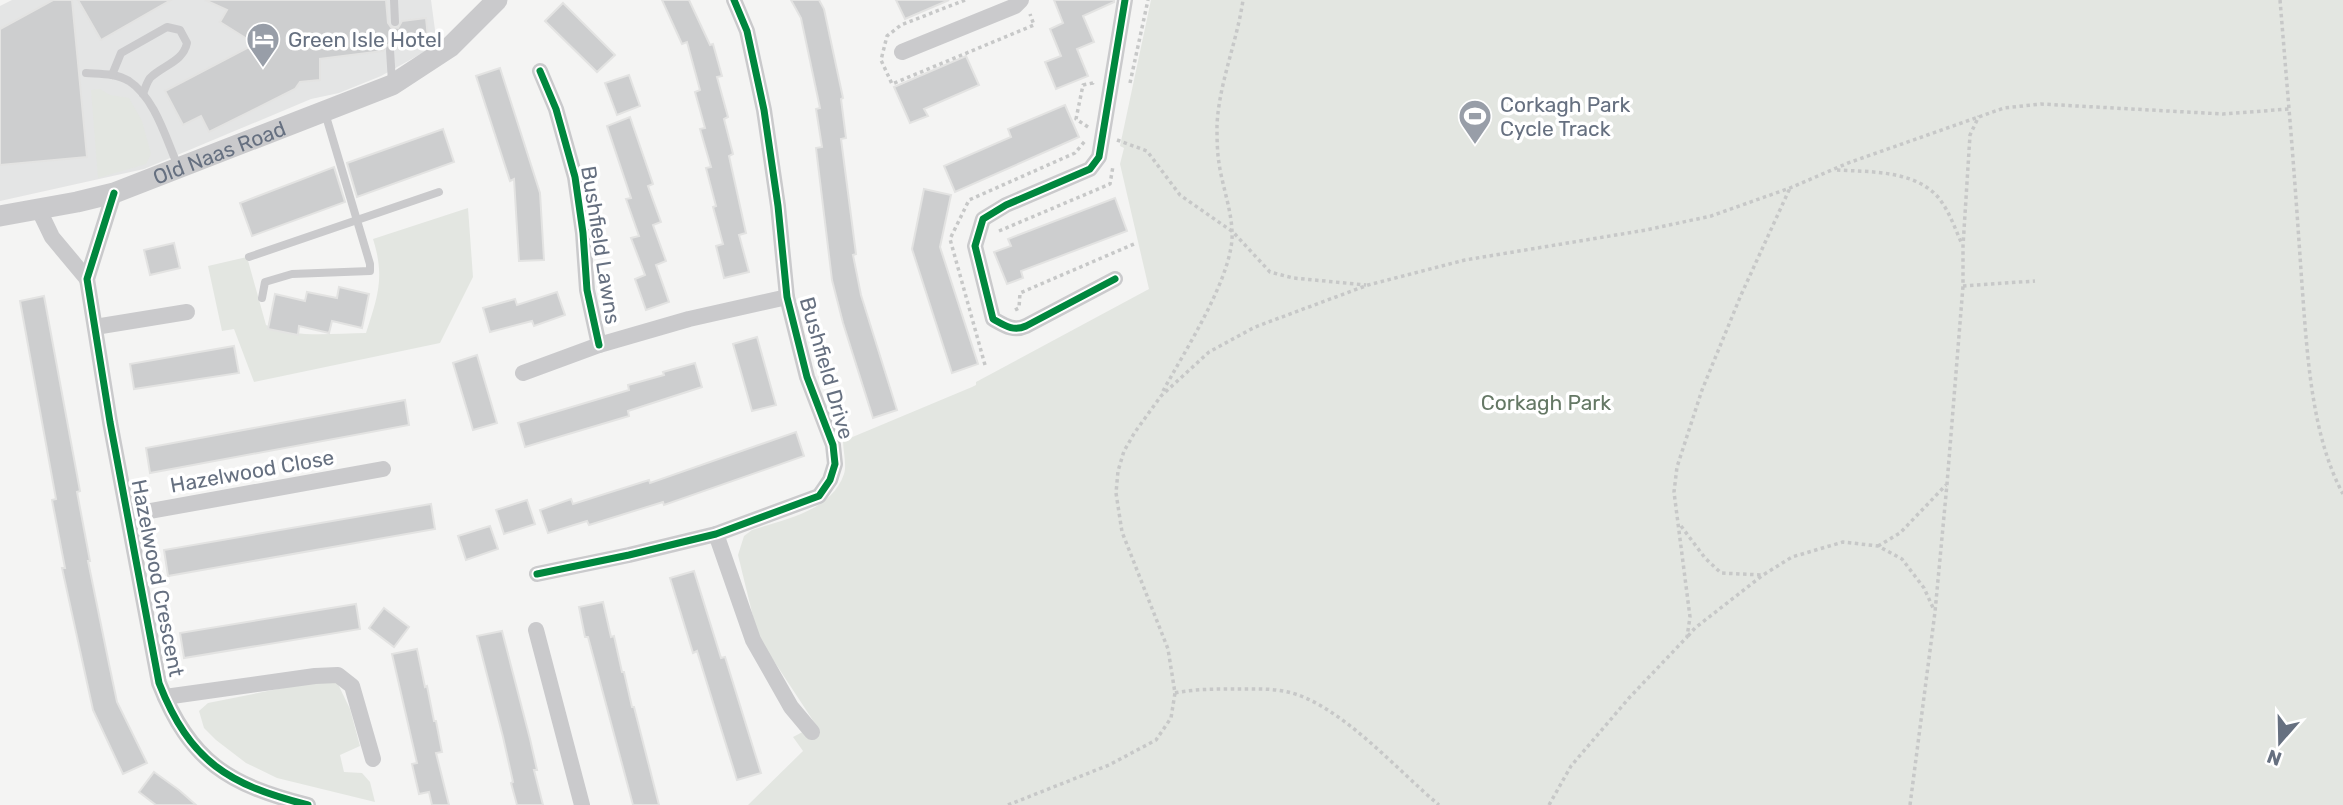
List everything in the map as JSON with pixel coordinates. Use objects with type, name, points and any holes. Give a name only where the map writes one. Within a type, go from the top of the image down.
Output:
[{"type":"street","name":"Old Naas Road","points":[[0,216],[39,210],[114,192],[392,85],[450,47],[497,0]]},
{"type":"street","name":"Bushfield Drive","points":[[537,574],[716,534],[819,496],[830,480],[835,464],[833,445],[807,377],[787,297],[778,206],[764,110],[747,31],[734,0]]},
{"type":"street","points":[[902,52],[1014,6],[1021,0]]},
{"type":"street","points":[[1115,279],[1020,329],[1009,328],[993,319],[975,246],[983,219],[1006,205],[1090,169],[1099,157],[1125,0]]},
{"type":"street","name":"Bushfield Lawns","points":[[540,71],[556,109],[575,177],[587,290],[599,345]]},
{"type":"street","points":[[87,279],[114,192]]},
{"type":"street","points":[[39,210],[52,237],[87,279]]},
{"type":"street","name":"Hazelwood Crescent","points":[[87,279],[159,683],[164,697],[175,720],[197,749],[223,772],[263,793],[308,805]]},
{"type":"street","name":"Bushfield Lawns","points":[[523,373],[599,345],[689,319],[787,297]]},
{"type":"street","points":[[95,327],[187,312]]},
{"type":"street","name":"Hazelwood Close","points":[[128,514],[383,469]]},
{"type":"street","points":[[716,534],[752,640],[790,707],[812,732]]},
{"type":"street","points":[[536,630],[582,805]]},
{"type":"street","points":[[164,697],[315,676],[338,676],[352,685],[373,758]]},
{"type":"lane","points":[[394,0],[395,22]]},
{"type":"lane","points":[[112,75],[121,53],[167,27],[180,30],[187,43],[185,51],[149,79],[143,94]]},
{"type":"lane","points":[[390,50],[392,85]]},
{"type":"lane","points":[[86,73],[112,75],[128,80],[143,94],[179,169]]},
{"type":"lane","points":[[262,298],[265,282],[292,274],[370,271],[325,111]]},
{"type":"lane","points":[[249,257],[439,192]]},
{"type":"path","points":[[1008,805],[1109,765],[1156,740],[1171,718],[1175,692],[1168,649],[1122,532],[1116,493],[1118,471],[1124,451],[1161,396],[1215,295],[1227,264],[1233,232],[1219,162],[1217,124],[1243,0]]},
{"type":"path","points":[[2280,0],[2306,341],[2313,398],[2321,433],[2343,494]]},
{"type":"path","points":[[1161,396],[1209,352],[1255,327],[1368,285],[1465,261],[1711,216],[2004,108],[2041,104],[2223,114],[2290,109]]},
{"type":"path","points":[[1910,805],[1935,612],[1947,484],[1970,135],[1979,116]]},
{"type":"path","points":[[1117,140],[1147,151],[1180,195],[1233,232],[1253,257],[1270,272],[1293,278],[1368,285]]},
{"type":"path","points":[[1833,170],[1884,173],[1910,179],[1930,189],[1943,203],[1963,246]]},
{"type":"path","points":[[1687,637],[1690,617],[1674,492],[1677,467],[1702,390],[1741,295],[1790,188]]},
{"type":"path","points":[[1962,285],[2035,281]]},
{"type":"path","points":[[1878,546],[1900,533],[1947,484]]},
{"type":"path","points":[[1679,524],[1705,558],[1721,573],[1763,575]]},
{"type":"path","points":[[1549,805],[1571,766],[1629,698],[1695,628],[1763,575],[1792,557],[1843,542],[1878,546],[1902,559],[1924,588],[1935,612]]},
{"type":"path","points":[[1175,692],[1266,689],[1289,692],[1311,701],[1362,735],[1439,805]]},
{"type":"shaded area","points":[[12,0],[431,0],[437,45],[381,76],[339,93],[311,99],[144,169],[0,201],[0,6]]},
{"type":"green space","name":"Corkagh Park","points":[[1151,0],[2343,0],[2343,805],[748,805],[803,751],[793,737],[816,725],[758,637],[738,555],[744,536],[752,530],[805,512],[829,497],[844,474],[843,441],[972,387],[976,382],[1149,289],[1120,164],[1124,148],[1120,146]]},
{"type":"green space","points":[[100,89],[110,95],[129,98],[142,121],[151,154],[146,164],[98,178],[91,90]]},
{"type":"green space","points":[[468,208],[473,277],[440,343],[254,382],[234,329],[222,331],[208,266],[247,257],[266,325],[302,334],[366,333],[374,308],[379,276],[373,239]]},
{"type":"green space","points":[[323,680],[336,680],[350,709],[360,746],[340,755],[344,772],[362,773],[370,782],[375,802],[277,778],[246,763],[204,728],[199,711],[208,703]]},
{"type":"building","points":[[53,0],[72,0],[87,157],[0,165],[0,29]]},
{"type":"building","points":[[78,0],[171,0],[101,40]]},
{"type":"building","name":"Green Isle Hotel","points":[[205,0],[386,0],[388,23],[391,27],[398,28],[402,21],[426,18],[428,38],[421,39],[422,46],[396,49],[389,44],[383,51],[320,59],[320,80],[300,82],[295,89],[209,132],[201,116],[183,125],[165,91],[255,44],[220,22],[227,10]]},
{"type":"building","points":[[662,0],[689,0],[710,45],[713,44],[722,76],[717,77],[728,117],[724,119],[733,154],[729,156],[746,233],[739,235],[749,272],[724,278],[716,246],[723,244],[706,168],[711,167],[700,129],[705,128],[695,92],[700,90],[687,42],[682,44]]},
{"type":"building","points":[[791,0],[819,0],[824,9],[843,98],[846,138],[841,139],[856,254],[853,255],[861,295],[897,410],[873,418],[832,280],[816,148],[822,147],[816,109],[820,108],[801,18]]},
{"type":"building","points":[[896,0],[949,0],[905,19]]},
{"type":"building","points":[[1054,0],[1114,0],[1083,16],[1094,42],[1077,49],[1088,76],[1056,89],[1045,62],[1061,56],[1050,29],[1063,23]]},
{"type":"building","points":[[563,3],[615,55],[597,72],[545,21]]},
{"type":"building","points":[[966,56],[979,85],[924,109],[928,116],[910,123],[894,87]]},
{"type":"building","points":[[500,68],[540,193],[544,260],[519,261],[514,179],[510,181],[476,76]]},
{"type":"building","points":[[629,75],[640,106],[617,115],[605,83]]},
{"type":"building","points":[[1065,105],[1079,137],[955,192],[944,166],[1011,137],[1008,129]]},
{"type":"building","points":[[630,117],[653,184],[648,186],[661,222],[653,225],[666,261],[656,265],[669,302],[646,310],[635,279],[645,275],[631,238],[639,236],[626,199],[631,198],[607,126]]},
{"type":"building","points":[[443,129],[454,162],[357,197],[347,163]]},
{"type":"building","points":[[334,167],[345,202],[252,236],[240,203]]},
{"type":"building","points":[[924,189],[951,195],[940,247],[978,364],[952,373],[912,249]]},
{"type":"building","points":[[1115,198],[1127,231],[1021,271],[1023,278],[1007,284],[994,252],[1011,246],[1008,239]]},
{"type":"building","points":[[174,243],[180,268],[150,275],[144,250]]},
{"type":"building","points":[[339,287],[369,294],[362,328],[332,321],[329,333],[299,326],[298,335],[268,329],[275,294],[305,301],[307,292],[337,298]]},
{"type":"building","points":[[557,292],[565,315],[534,326],[532,321],[490,332],[483,308],[515,299],[517,305]]},
{"type":"building","points":[[44,296],[80,491],[77,492],[88,561],[117,702],[147,763],[123,774],[93,710],[62,568],[65,568],[52,500],[56,499],[20,301]]},
{"type":"building","points":[[757,337],[776,405],[752,411],[733,344]]},
{"type":"building","points":[[234,346],[239,373],[134,389],[130,364]]},
{"type":"building","points":[[477,355],[497,423],[473,430],[453,363]]},
{"type":"building","points":[[695,363],[702,387],[628,411],[629,416],[525,447],[518,423],[629,390],[628,385]]},
{"type":"building","points":[[405,400],[409,425],[150,473],[146,448]]},
{"type":"building","points":[[796,432],[804,456],[664,505],[663,502],[589,525],[587,521],[548,533],[540,510],[571,499],[573,504],[649,480],[650,483]]},
{"type":"building","points":[[527,500],[535,524],[504,534],[496,510]]},
{"type":"building","points":[[431,504],[435,529],[168,576],[164,550]]},
{"type":"building","points":[[490,526],[498,549],[466,560],[458,536]]},
{"type":"building","points":[[694,571],[721,658],[725,657],[761,773],[737,780],[697,651],[693,653],[670,578]]},
{"type":"building","points":[[603,602],[659,805],[633,805],[588,637],[585,637],[579,607]]},
{"type":"building","points":[[356,604],[360,629],[184,658],[180,633]]},
{"type":"building","points":[[384,608],[409,627],[394,647],[369,628]]},
{"type":"building","points":[[502,631],[530,739],[543,805],[517,805],[511,783],[513,782],[503,737],[477,636]]},
{"type":"building","points":[[417,649],[436,721],[442,752],[436,753],[449,805],[432,805],[429,792],[419,794],[412,764],[417,763],[392,654]]},
{"type":"building","points":[[154,772],[196,805],[156,805],[139,792]]},
{"type":"cycle path","points":[[537,574],[716,534],[819,496],[830,480],[835,464],[833,445],[807,377],[787,297],[778,206],[764,110],[747,31],[734,0]]},
{"type":"cycle path","points":[[1115,279],[1026,326],[1013,328],[993,319],[975,246],[983,219],[1006,205],[1090,169],[1099,157],[1125,0]]},
{"type":"cycle path","points":[[540,71],[556,109],[575,177],[587,290],[599,345]]},
{"type":"cycle path","points":[[114,193],[87,279],[110,422],[159,683],[184,733],[216,766],[256,789],[308,805]]},
{"type":"place","name":"Green Isle Hotel","points":[[263,69]]},
{"type":"place","name":"Corkagh Park Cycle Track","points":[[1475,146]]}]
